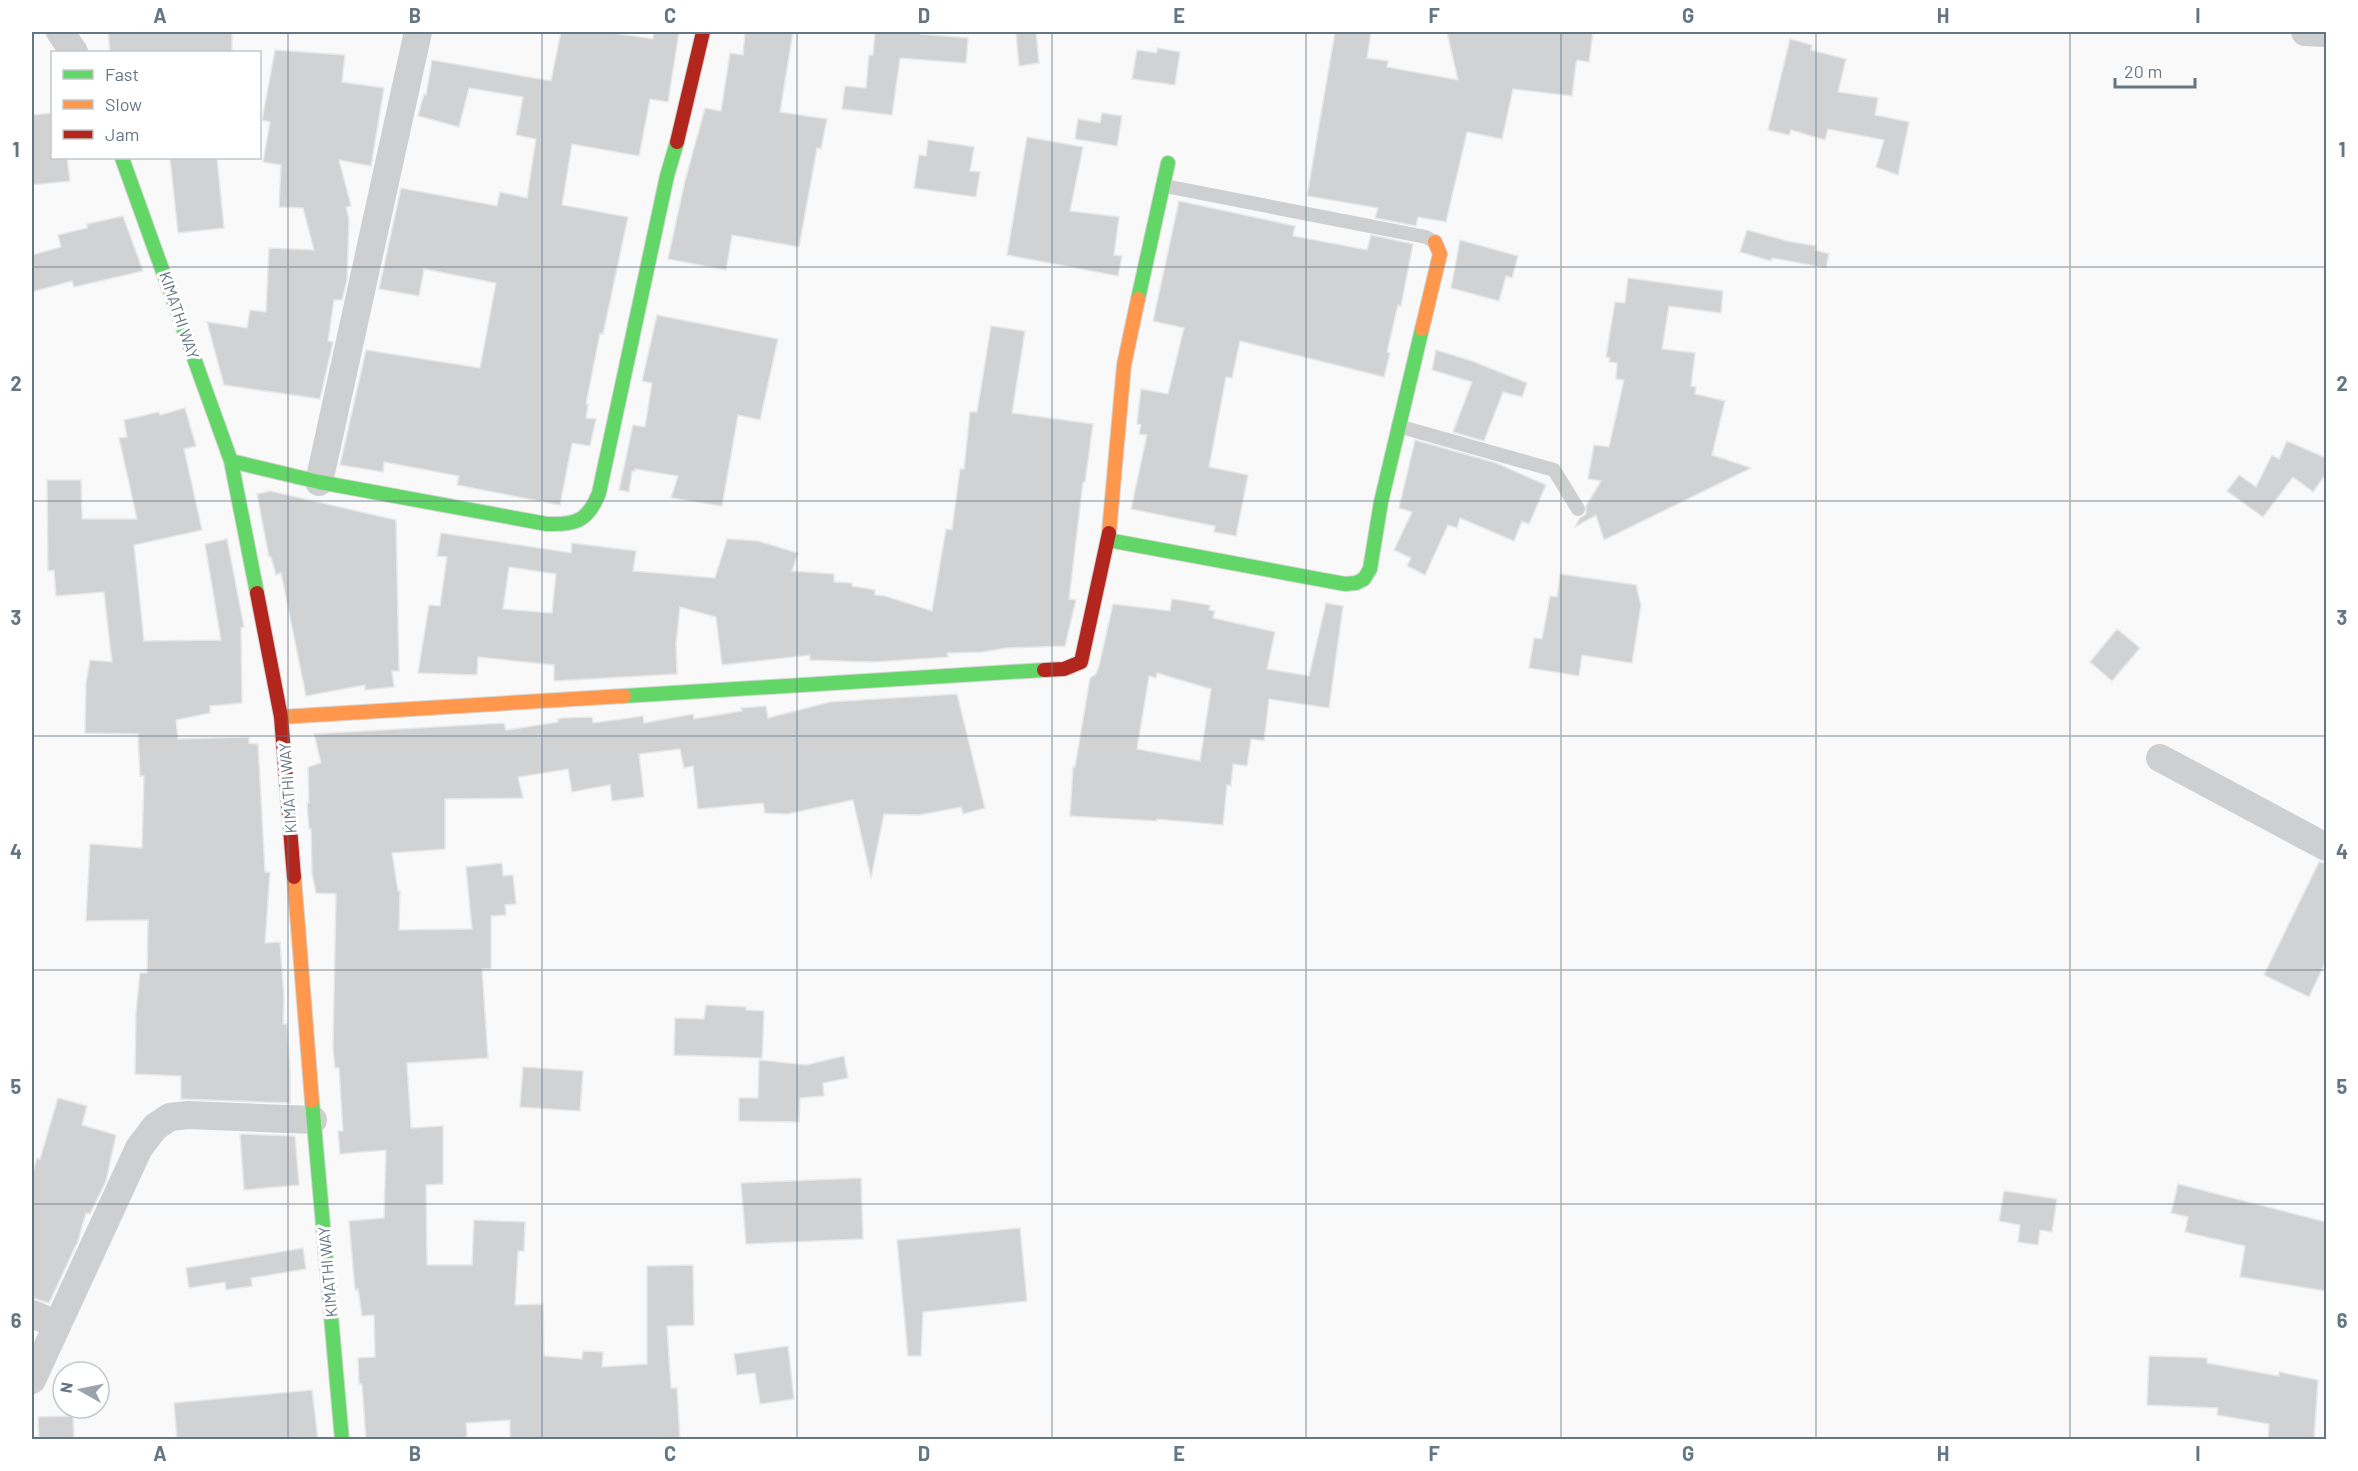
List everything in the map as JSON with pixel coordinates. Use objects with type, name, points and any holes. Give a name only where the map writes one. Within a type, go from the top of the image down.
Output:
[{"type":"street","points":[[60,32],[73,51]]},
{"type":"street","points":[[319,482],[418,32]]},
{"type":"street","points":[[231,461],[319,482],[547,524],[567,526],[583,520],[593,509],[599,493],[668,176],[703,32]]},
{"type":"street","points":[[2305,32],[2326,33]]},
{"type":"street","name":"KIMATHI WAY","points":[[122,159],[231,461],[281,717],[313,1120],[342,1440]]},
{"type":"street","points":[[281,717],[1064,669],[1081,662],[1108,540],[1124,365],[1165,186],[1168,163]]},
{"type":"street","points":[[1108,540],[1345,584],[1356,583],[1364,579],[1370,568],[1381,502],[1398,426],[1438,265],[1440,254],[1436,242]]},
{"type":"street","points":[[2160,758],[2326,847]]},
{"type":"street","points":[[32,1380],[44,1319],[121,1185],[139,1148],[155,1127],[170,1117],[188,1115],[313,1120]]},
{"type":"lane","points":[[1165,186],[1426,237],[1436,242]]},
{"type":"lane","points":[[1398,426],[1554,470],[1578,509]]},
{"type":"building","points":[[108,32],[232,32],[232,51],[110,51]]},
{"type":"building","points":[[561,32],[607,32],[653,39],[654,32],[679,32],[668,102],[650,99],[639,156],[572,144],[562,205],[628,217],[603,334],[600,333],[586,404],[588,404],[586,418],[596,419],[590,446],[572,443],[560,505],[457,485],[459,476],[384,462],[383,472],[340,465],[366,350],[480,368],[496,283],[424,269],[419,296],[379,289],[401,188],[497,206],[500,192],[527,198],[536,139],[516,135],[523,97],[469,88],[459,127],[418,116],[424,94],[426,95],[432,60],[551,81]]},
{"type":"building","points":[[745,32],[793,32],[780,112],[827,119],[821,149],[817,148],[799,247],[732,235],[726,270],[668,259],[685,181],[705,108],[721,111],[730,53],[743,55]]},
{"type":"building","points":[[875,32],[921,32],[921,34],[968,38],[966,63],[900,58],[892,115],[842,109],[845,86],[866,88],[869,55],[873,55]]},
{"type":"building","points":[[1016,32],[1036,32],[1039,63],[1019,66]]},
{"type":"building","points":[[1335,32],[1371,32],[1367,58],[1388,61],[1387,67],[1458,80],[1447,32],[1593,32],[1589,62],[1577,60],[1572,96],[1513,89],[1502,139],[1467,132],[1446,222],[1418,217],[1416,226],[1375,218],[1378,208],[1307,196]]},
{"type":"building","points":[[1790,39],[1812,45],[1811,50],[1846,59],[1838,92],[1878,98],[1875,115],[1909,122],[1898,175],[1876,167],[1884,140],[1828,129],[1825,140],[1791,130],[1789,135],[1768,130]]},
{"type":"building","points":[[1157,48],[1180,52],[1175,85],[1132,79],[1137,50],[1157,53]]},
{"type":"building","points":[[275,50],[345,55],[342,82],[384,88],[371,166],[339,160],[351,206],[346,207],[349,219],[347,280],[342,300],[334,300],[328,341],[333,342],[320,399],[224,385],[207,322],[247,328],[250,310],[266,312],[269,248],[314,250],[303,208],[279,207],[281,165],[263,162],[270,122],[262,120]]},
{"type":"building","points":[[51,113],[51,159],[67,159],[70,181],[32,185],[32,115]]},
{"type":"building","points":[[1102,113],[1122,116],[1117,146],[1075,139],[1078,119],[1100,123]]},
{"type":"building","points":[[1027,137],[1083,147],[1070,211],[1119,217],[1114,255],[1122,256],[1118,276],[1007,255]]},
{"type":"building","points":[[928,140],[974,147],[970,171],[980,172],[976,197],[914,188],[919,155],[926,156]]},
{"type":"building","points":[[170,159],[217,159],[224,228],[178,233]]},
{"type":"building","points":[[1179,201],[1295,226],[1293,236],[1367,250],[1371,235],[1413,244],[1401,306],[1398,305],[1387,352],[1390,353],[1384,377],[1240,341],[1232,378],[1226,377],[1209,467],[1248,475],[1236,536],[1214,532],[1215,526],[1131,509],[1147,435],[1139,434],[1141,425],[1137,424],[1141,389],[1168,394],[1184,328],[1153,321]]},
{"type":"building","points":[[123,216],[143,271],[74,287],[72,281],[32,292],[32,255],[61,247],[58,235],[87,228],[87,224]]},
{"type":"building","points":[[1747,230],[1816,246],[1815,250],[1829,254],[1826,268],[1772,258],[1771,261],[1740,252]]},
{"type":"building","points":[[1460,240],[1518,256],[1512,278],[1506,276],[1499,301],[1451,288]]},
{"type":"building","points":[[1628,278],[1723,291],[1721,313],[1669,306],[1662,349],[1695,353],[1691,386],[1696,387],[1695,394],[1725,401],[1712,455],[1751,468],[1604,540],[1596,515],[1575,527],[1580,518],[1586,514],[1586,506],[1601,481],[1588,479],[1594,445],[1609,447],[1624,380],[1616,379],[1617,363],[1609,362],[1610,358],[1606,357],[1615,302],[1625,303]]},
{"type":"building","points":[[657,315],[778,339],[760,420],[738,415],[722,506],[671,498],[678,476],[635,469],[632,471],[629,492],[619,490],[633,425],[645,427],[652,383],[642,381]]},
{"type":"building","points":[[991,326],[1025,331],[1012,413],[1093,424],[1085,482],[1083,482],[1069,599],[1076,600],[1065,646],[947,653],[948,657],[873,662],[810,660],[810,655],[722,665],[716,617],[680,607],[676,643],[677,674],[554,681],[554,665],[478,657],[477,675],[418,673],[429,605],[440,606],[447,557],[437,556],[441,533],[571,553],[572,543],[636,551],[633,571],[715,578],[727,539],[758,541],[798,553],[792,571],[834,574],[834,582],[852,583],[852,586],[875,590],[875,595],[932,611],[946,529],[952,530],[960,469],[964,469],[970,412],[977,412]],"holes":[[[509,567],[556,574],[552,613],[503,609]]]},
{"type":"building","points":[[1436,350],[1472,361],[1527,383],[1522,397],[1503,392],[1484,441],[1453,432],[1472,382],[1432,370]]},
{"type":"building","points":[[185,408],[196,446],[184,449],[202,530],[134,545],[144,641],[221,640],[205,544],[227,539],[244,627],[241,628],[242,703],[210,706],[210,713],[176,720],[178,739],[249,737],[249,743],[258,744],[265,872],[270,872],[265,943],[280,942],[284,998],[283,1024],[287,1024],[290,1103],[181,1099],[181,1076],[135,1074],[136,1012],[140,973],[147,973],[148,920],[86,921],[90,844],[142,848],[144,776],[140,776],[138,734],[85,733],[86,683],[90,660],[112,662],[104,592],[56,596],[54,570],[48,571],[47,480],[81,480],[82,519],[137,519],[119,438],[127,437],[124,420],[159,412],[160,415]]},
{"type":"building","points":[[1415,440],[1496,463],[1546,485],[1529,524],[1522,521],[1514,541],[1460,518],[1457,528],[1448,525],[1425,575],[1407,566],[1411,558],[1394,550],[1412,512],[1399,508]]},
{"type":"building","points":[[2287,441],[2326,458],[2326,474],[2313,492],[2293,477],[2263,517],[2227,491],[2239,475],[2256,487],[2272,455],[2279,459]]},
{"type":"building","points":[[270,491],[396,520],[399,671],[392,671],[394,687],[365,690],[365,685],[306,696],[281,573],[276,575],[271,557],[269,557],[257,494]]},
{"type":"building","points":[[1560,574],[1636,585],[1641,605],[1632,663],[1582,655],[1579,676],[1529,668],[1534,638],[1542,639],[1550,596],[1557,597]]},
{"type":"building","points":[[1172,599],[1210,605],[1209,610],[1215,611],[1213,618],[1275,632],[1267,669],[1309,676],[1326,603],[1343,606],[1329,708],[1269,699],[1264,741],[1251,739],[1247,766],[1233,764],[1231,786],[1227,785],[1223,825],[1157,819],[1157,821],[1070,816],[1073,767],[1075,767],[1090,678],[1096,674],[1099,666],[1113,604],[1170,611]],"holes":[[[1157,673],[1211,689],[1200,761],[1137,749],[1149,676],[1156,678]]]},
{"type":"building","points":[[2117,629],[2140,648],[2112,681],[2090,662]]},
{"type":"building","points":[[957,694],[985,808],[963,814],[961,807],[919,815],[884,814],[871,878],[853,800],[787,814],[765,813],[763,803],[698,809],[693,766],[684,768],[680,749],[639,754],[644,797],[612,801],[610,785],[572,792],[568,769],[518,777],[523,798],[445,799],[445,849],[392,853],[398,891],[400,891],[399,930],[472,929],[466,867],[502,863],[503,876],[513,875],[516,904],[505,905],[506,915],[491,916],[491,969],[482,969],[488,1058],[407,1063],[411,1128],[443,1126],[443,1184],[426,1185],[427,1265],[472,1265],[474,1220],[525,1222],[524,1251],[518,1251],[515,1305],[543,1304],[544,1356],[582,1359],[583,1351],[603,1352],[602,1367],[647,1364],[647,1266],[693,1265],[694,1325],[667,1326],[671,1388],[677,1388],[680,1440],[510,1440],[510,1420],[466,1423],[467,1437],[446,1440],[366,1440],[358,1358],[375,1357],[374,1315],[362,1316],[358,1289],[355,1290],[349,1221],[384,1218],[386,1150],[340,1154],[338,1131],[343,1131],[339,1068],[335,1068],[333,1048],[336,894],[316,893],[312,873],[311,829],[309,829],[307,803],[309,803],[308,767],[321,763],[314,734],[504,723],[506,730],[558,722],[558,719],[563,718],[592,717],[593,723],[643,716],[644,723],[693,714],[694,719],[742,711],[741,708],[766,706],[768,718],[830,702]]},
{"type":"building","points":[[2319,862],[2326,863],[2326,961],[2309,997],[2264,975]]},
{"type":"building","points":[[706,1005],[746,1007],[746,1010],[764,1011],[762,1058],[674,1055],[675,1018],[704,1019]]},
{"type":"building","points":[[844,1056],[848,1078],[823,1083],[824,1096],[800,1098],[799,1122],[739,1121],[739,1098],[758,1098],[759,1060],[806,1065]]},
{"type":"building","points":[[523,1067],[583,1071],[580,1111],[520,1107]]},
{"type":"building","points":[[58,1098],[87,1106],[82,1125],[116,1135],[106,1181],[90,1214],[86,1213],[78,1241],[49,1303],[32,1298],[32,1175],[37,1158],[40,1159]]},
{"type":"building","points":[[240,1134],[295,1136],[299,1185],[244,1190]]},
{"type":"building","points":[[861,1178],[863,1239],[746,1244],[741,1183]]},
{"type":"building","points":[[2178,1184],[2326,1222],[2326,1291],[2240,1277],[2245,1246],[2185,1232],[2188,1217],[2171,1213]]},
{"type":"building","points":[[2004,1191],[2057,1199],[2052,1232],[2040,1230],[2038,1245],[2018,1242],[2020,1225],[1999,1221]]},
{"type":"building","points":[[1020,1228],[1027,1301],[923,1312],[921,1356],[908,1356],[897,1240]]},
{"type":"building","points":[[303,1248],[306,1269],[251,1278],[252,1286],[226,1290],[225,1282],[189,1288],[186,1268]]},
{"type":"building","points":[[788,1346],[794,1399],[760,1404],[755,1373],[737,1375],[734,1354]]},
{"type":"building","points":[[2149,1356],[2207,1358],[2207,1363],[2279,1376],[2279,1372],[2318,1380],[2314,1440],[2268,1440],[2269,1424],[2217,1415],[2218,1408],[2147,1405]]},
{"type":"building","points":[[312,1390],[318,1440],[177,1440],[174,1403]]},
{"type":"building","points":[[38,1417],[51,1417],[51,1420],[73,1420],[74,1440],[39,1440]]},
{"type":"traffic: fast","points":[[231,461],[319,482],[547,524],[566,524],[580,519],[590,510],[599,493],[667,176],[677,142]]},
{"type":"traffic: fast","points":[[122,159],[231,461],[257,593]]},
{"type":"traffic: fast","points":[[1138,299],[1168,163]]},
{"type":"traffic: fast","points":[[1108,540],[1345,584],[1356,583],[1364,579],[1370,569],[1381,502],[1422,329]]},
{"type":"traffic: fast","points":[[624,696],[1044,670]]},
{"type":"traffic: fast","points":[[312,1101],[342,1440]]},
{"type":"traffic: slow","points":[[1422,329],[1440,254],[1435,242]]},
{"type":"traffic: slow","points":[[1109,533],[1124,365],[1138,299]]},
{"type":"traffic: slow","points":[[281,717],[624,696]]},
{"type":"traffic: slow","points":[[294,877],[312,1101]]},
{"type":"traffic: jam","points":[[677,142],[703,32]]},
{"type":"traffic: jam","points":[[1044,670],[1064,669],[1081,662],[1109,533]]},
{"type":"traffic: jam","points":[[257,593],[281,717],[294,877]]}]
